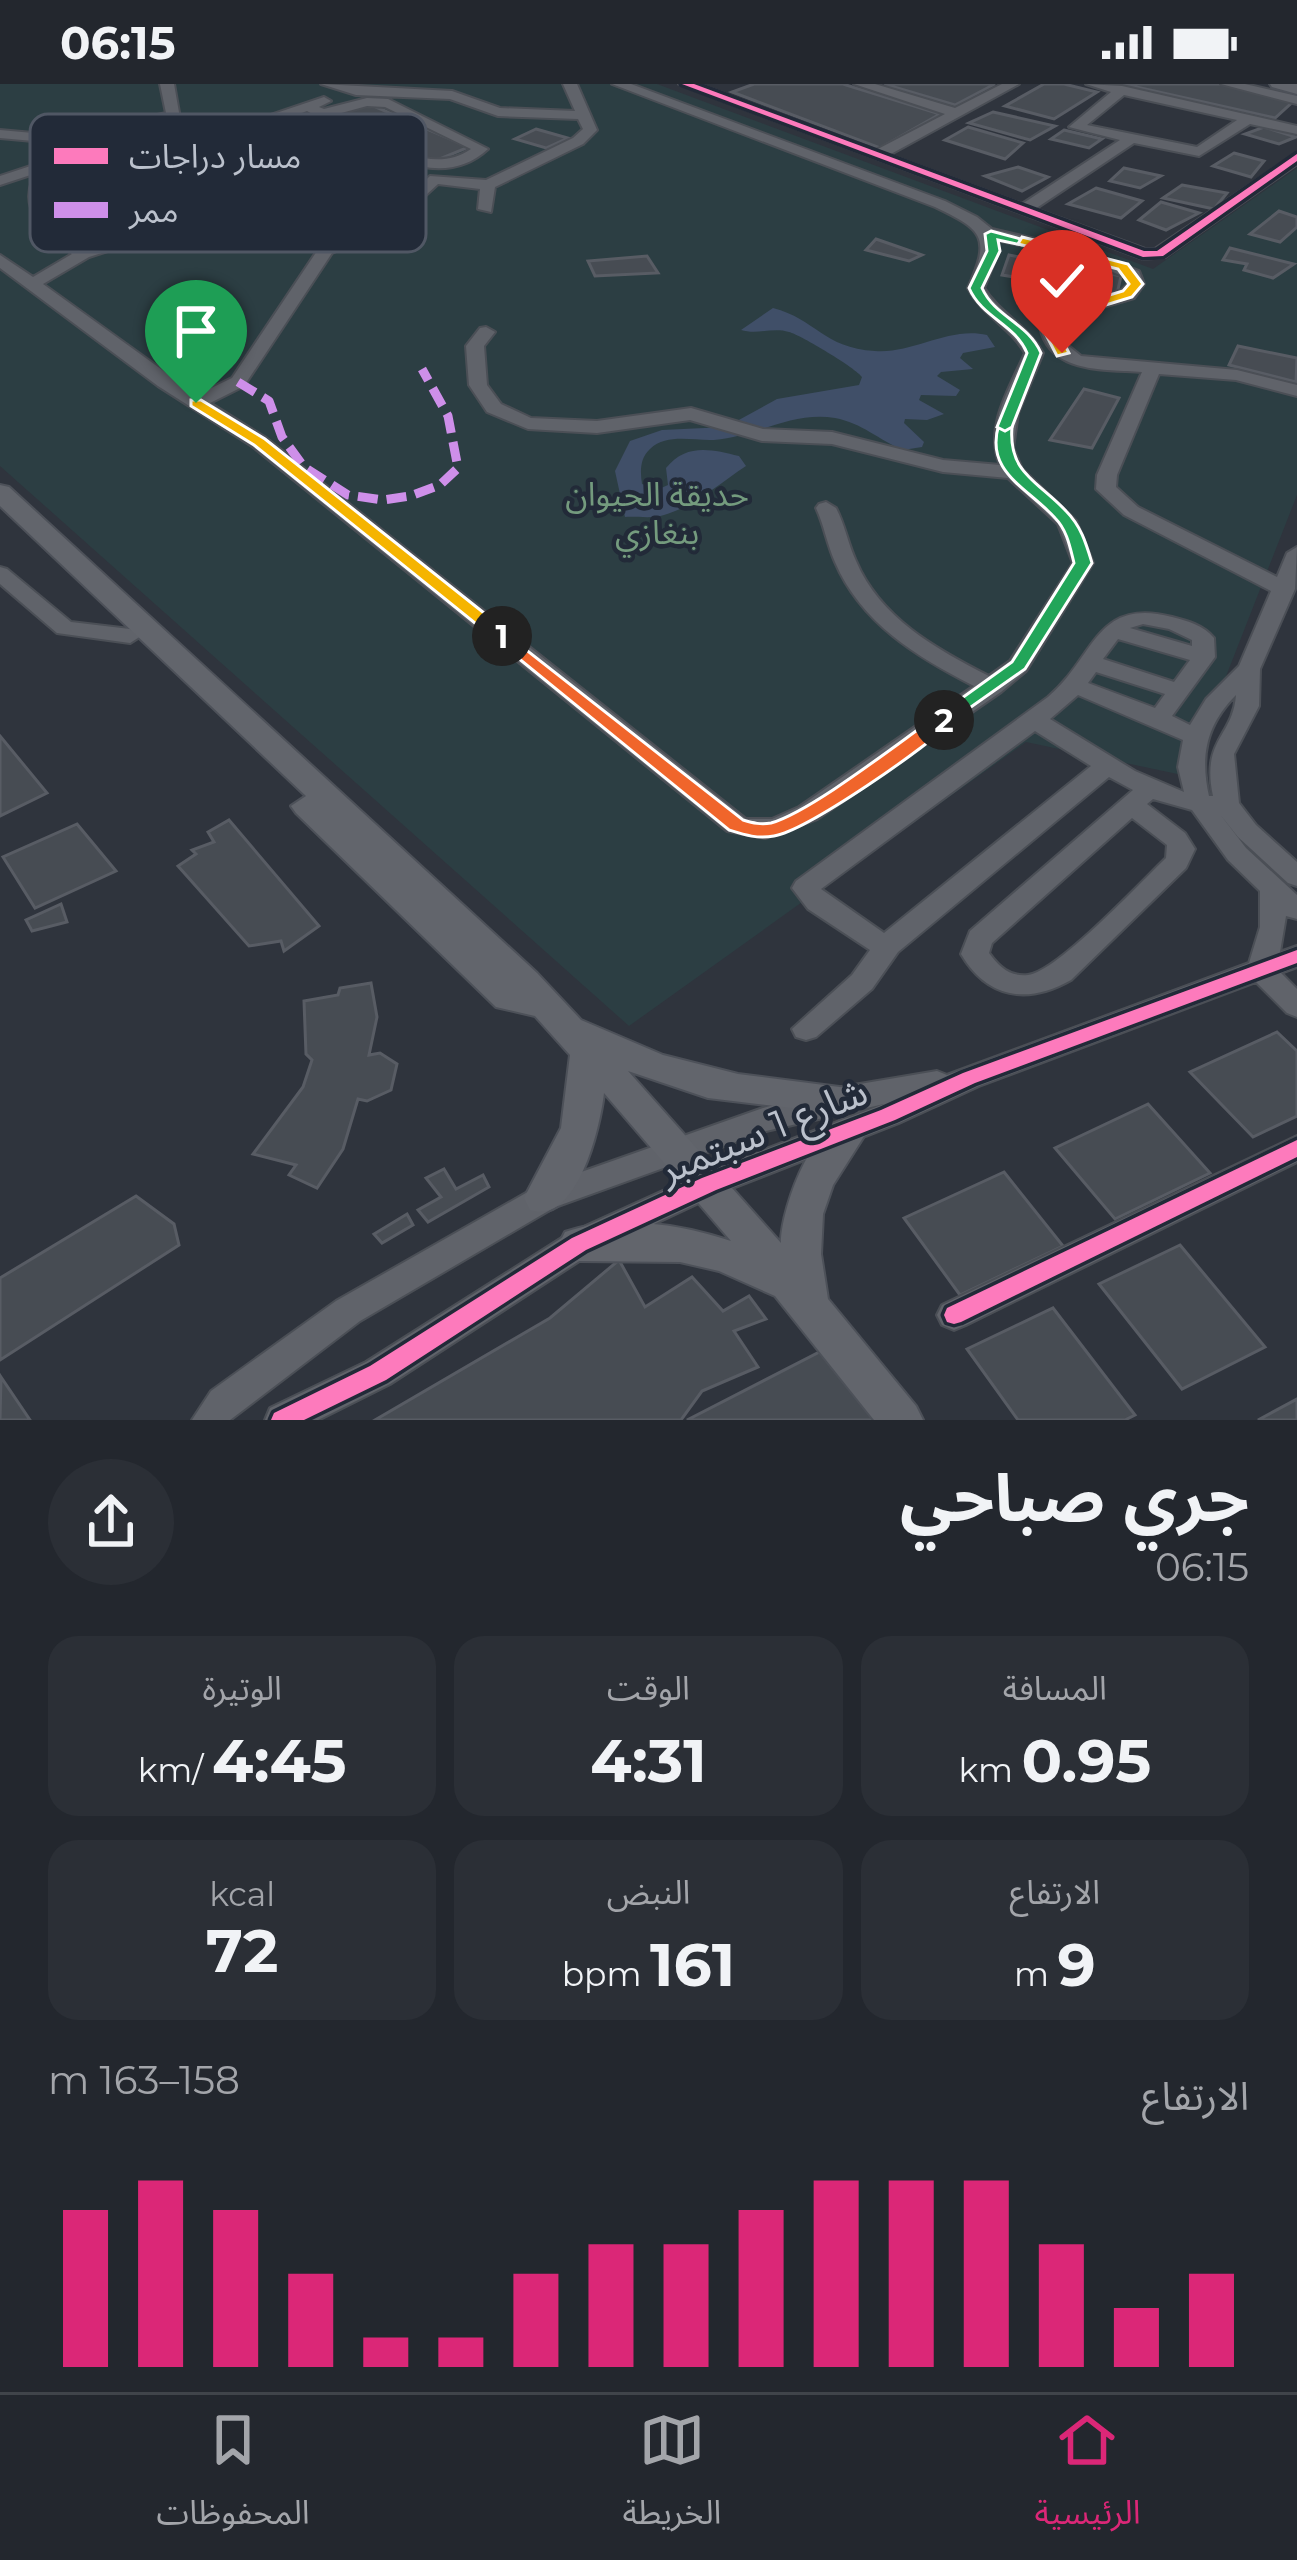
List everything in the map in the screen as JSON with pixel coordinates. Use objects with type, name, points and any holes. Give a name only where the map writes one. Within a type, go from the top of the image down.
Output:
[{"type":"main road","points":[[1279,84],[1297,89]]},
{"type":"main road","points":[[0,493],[357,839],[508,998],[550,1012],[635,1061],[685,1080],[845,1115],[801,1213],[798,1296]]},
{"type":"main road","points":[[0,514],[357,839]]},
{"type":"main road","points":[[550,1012],[709,1184],[902,1420]]},
{"type":"main road","points":[[544,1198],[565,1169],[582,1129],[588,1049]]},
{"type":"main road","points":[[579,1244],[678,1241],[715,1249],[798,1296]]},
{"type":"street","points":[[167,84],[175,114]]},
{"type":"street","points":[[314,84],[324,101],[317,111]]},
{"type":"street","points":[[328,84],[356,91],[452,95],[498,112],[583,115]]},
{"type":"street","points":[[426,168],[488,185],[578,141],[590,130],[571,84]]},
{"type":"street","points":[[619,84],[940,204],[991,234],[1077,253],[1132,274],[1136,284],[1127,294],[1055,316],[1049,327],[1062,353],[1076,361],[1237,375],[1297,391]]},
{"type":"street","points":[[687,84],[1143,254],[1159,254],[1297,157]]},
{"type":"street","points":[[861,84],[956,112]]},
{"type":"street","points":[[879,154],[1012,84]]},
{"type":"street","points":[[1093,84],[1189,99],[1297,130]]},
{"type":"street","points":[[1228,84],[1297,100]]},
{"type":"street","points":[[1122,90],[1076,127],[1199,152],[1248,119]]},
{"type":"street","points":[[306,114],[367,102],[388,103],[410,114]]},
{"type":"street","points":[[317,111],[323,114]]},
{"type":"street","points":[[426,122],[481,149],[426,180]]},
{"type":"street","points":[[0,134],[30,143]]},
{"type":"street","points":[[1024,209],[1131,140]]},
{"type":"street","points":[[0,181],[30,170]]},
{"type":"street","points":[[486,209],[488,185]]},
{"type":"street","points":[[0,260],[196,403],[259,442],[736,825],[754,831],[775,829],[808,813],[993,687],[1018,665],[1083,563],[1074,532],[1011,472],[1002,449],[1005,426],[1034,353],[1026,335],[983,305],[976,288],[994,251],[991,234]]},
{"type":"street","points":[[34,283],[89,252]]},
{"type":"street","points":[[196,403],[238,382],[325,252]]},
{"type":"street","points":[[486,332],[475,346],[478,385],[494,408],[528,423],[597,427],[691,414],[756,433],[832,438],[943,466],[1011,472]]},
{"type":"street","points":[[1151,369],[1107,475],[1106,489],[1131,511],[1285,589]]},
{"type":"street","points":[[826,508],[840,532],[844,559],[868,601],[920,650],[993,687]]},
{"type":"street","points":[[1214,806],[1222,754],[1247,706],[1249,669],[1297,553]]},
{"type":"street","points":[[0,573],[64,628],[130,636]]},
{"type":"street","points":[[886,948],[817,902],[805,888],[1034,720],[1074,686],[1112,630],[1127,617],[1146,616],[1190,628],[1203,638],[1204,657],[1159,718]]},
{"type":"street","points":[[1089,662],[1178,691]]},
{"type":"street","points":[[1249,669],[1225,689],[1196,737],[1187,754],[1187,776],[1285,883],[1297,910]]},
{"type":"street","points":[[1074,686],[1196,737]]},
{"type":"street","points":[[1034,720],[1109,764],[1142,797],[1182,850],[1177,862],[1061,973],[1040,987],[1016,988],[984,970],[974,954],[980,938],[1142,797],[1214,806]]},
{"type":"street","points":[[806,1029],[862,982],[886,948],[1109,764]]},
{"type":"street","points":[[1285,883],[1261,970],[1297,1006]]},
{"type":"street","name":"شارع 1 سبتمبر","points":[[209,1420],[224,1402],[348,1311],[544,1198],[678,1150],[845,1115],[969,1078],[1297,956]]},
{"type":"street","name":"شارع 1 سبتمبر","points":[[282,1420],[378,1373],[579,1244],[845,1115]]},
{"type":"street","points":[[954,1315],[1297,1148]]},
{"type":"green space","name":"حديقة الحيوان بنغازي","points":[[0,84],[657,84],[1153,269],[1297,168],[1297,495],[1187,776],[1026,742],[629,1026],[0,466]]},
{"type":"water","points":[[773,308],[857,349],[889,351],[973,333],[987,335],[995,347],[963,353],[960,358],[973,369],[937,376],[960,390],[956,396],[921,395],[919,400],[944,414],[927,420],[905,419],[924,442],[922,447],[903,450],[854,424],[819,417],[729,438],[664,441],[644,456],[642,484],[659,489],[668,485],[666,468],[691,451],[739,456],[746,466],[675,511],[625,517],[615,471],[630,441],[662,430],[726,427],[777,399],[859,385],[862,377],[858,373],[795,334],[741,330]]},
{"type":"building","points":[[754,84],[843,84],[940,114],[880,148],[732,92]]},
{"type":"building","points":[[884,84],[995,84],[955,105]]},
{"type":"building","points":[[1044,84],[1097,92],[1054,119],[1005,106]]},
{"type":"building","points":[[1123,84],[1244,84],[1297,98],[1275,118]]},
{"type":"building","points":[[369,104],[392,114],[335,114]]},
{"type":"building","points":[[993,112],[1055,126],[1030,140],[969,123]]},
{"type":"building","points":[[968,127],[1023,143],[1005,159],[945,140]]},
{"type":"building","points":[[1264,127],[1296,137],[1279,144],[1245,134]]},
{"type":"building","points":[[426,129],[469,147],[426,161]]},
{"type":"building","points":[[536,129],[568,138],[546,148],[515,139]]},
{"type":"building","points":[[1064,130],[1102,139],[1089,148],[1051,139]]},
{"type":"building","points":[[1234,153],[1264,161],[1251,177],[1213,166]]},
{"type":"building","points":[[1018,167],[1048,177],[1022,191],[985,176]]},
{"type":"building","points":[[1124,168],[1161,176],[1140,188],[1110,181]]},
{"type":"building","points":[[1182,185],[1227,193],[1214,209],[1163,198]]},
{"type":"building","points":[[1096,188],[1142,201],[1121,218],[1068,204]]},
{"type":"building","points":[[1161,202],[1199,213],[1166,230],[1139,220]]},
{"type":"building","points":[[1279,211],[1297,217],[1297,227],[1280,242],[1250,234]]},
{"type":"building","points":[[876,239],[922,255],[909,261],[866,250]]},
{"type":"building","points":[[1230,248],[1294,264],[1273,278],[1244,270],[1247,264],[1223,260]]},
{"type":"building","points":[[1009,255],[1121,276],[1117,294],[1002,275]]},
{"type":"building","points":[[647,256],[658,273],[595,276],[588,261]]},
{"type":"building","points":[[1238,346],[1297,358],[1296,382],[1229,365]]},
{"type":"building","points":[[1084,389],[1119,398],[1092,448],[1050,440]]},
{"type":"building","points":[[0,736],[47,793],[0,816]]},
{"type":"building","points":[[229,820],[319,926],[284,951],[281,941],[249,946],[178,866],[196,854],[192,850],[214,842],[208,832]]},
{"type":"building","points":[[77,824],[116,871],[35,908],[3,857]]},
{"type":"building","points":[[61,904],[67,922],[32,931],[26,920]]},
{"type":"building","points":[[371,983],[377,1017],[369,1055],[380,1053],[397,1064],[391,1090],[367,1101],[358,1099],[343,1149],[317,1188],[289,1175],[296,1165],[253,1154],[303,1087],[312,1060],[306,1054],[304,1001]]},
{"type":"building","points":[[1277,1032],[1297,1051],[1297,1116],[1253,1137],[1190,1072]]},
{"type":"building","points":[[1148,1104],[1210,1173],[1115,1219],[1055,1148]]},
{"type":"building","points":[[444,1169],[456,1189],[483,1175],[489,1187],[428,1222],[418,1210],[441,1197],[426,1178]]},
{"type":"building","points":[[1004,1172],[1063,1246],[960,1295],[904,1218]]},
{"type":"building","points":[[136,1196],[174,1224],[179,1245],[0,1360],[0,1278]]},
{"type":"building","points":[[407,1214],[413,1225],[382,1243],[374,1234]]},
{"type":"building","points":[[1180,1245],[1265,1347],[1182,1389],[1099,1284]]},
{"type":"building","points":[[619,1260],[645,1307],[692,1277],[723,1311],[749,1296],[766,1319],[734,1331],[758,1367],[702,1391],[681,1420],[375,1420],[550,1318]]},
{"type":"building","points":[[1053,1308],[1135,1415],[1125,1420],[1018,1420],[967,1349]]},
{"type":"building","points":[[835,1344],[887,1420],[687,1420]]},
{"type":"building","points":[[1,1377],[30,1420],[0,1420]]},
{"type":"building","points":[[1297,1399],[1297,1420],[1258,1420]]},
{"type":"marked path","points":[[238,382],[269,401],[282,437],[317,479],[348,495],[383,500],[433,489],[458,468],[448,416],[422,369]]},
{"type":"cycle path","points":[[686,84],[1143,254],[1159,254],[1297,157]]},
{"type":"cycle path","points":[[282,1420],[378,1373],[579,1244],[709,1184],[888,1115],[969,1078],[1297,956]]},
{"type":"cycle path","points":[[954,1315],[1297,1148]]},
{"type":"route","points":[[196,403],[259,442],[736,825],[754,831],[775,829],[808,813],[993,687],[1018,665],[1083,563],[1074,532],[1011,472],[1002,449],[1005,426],[1034,353],[1026,335],[983,305],[976,288],[994,251],[991,234],[1077,253],[1132,274],[1136,284],[1127,294],[1055,316],[1049,327],[1062,353]]}]
